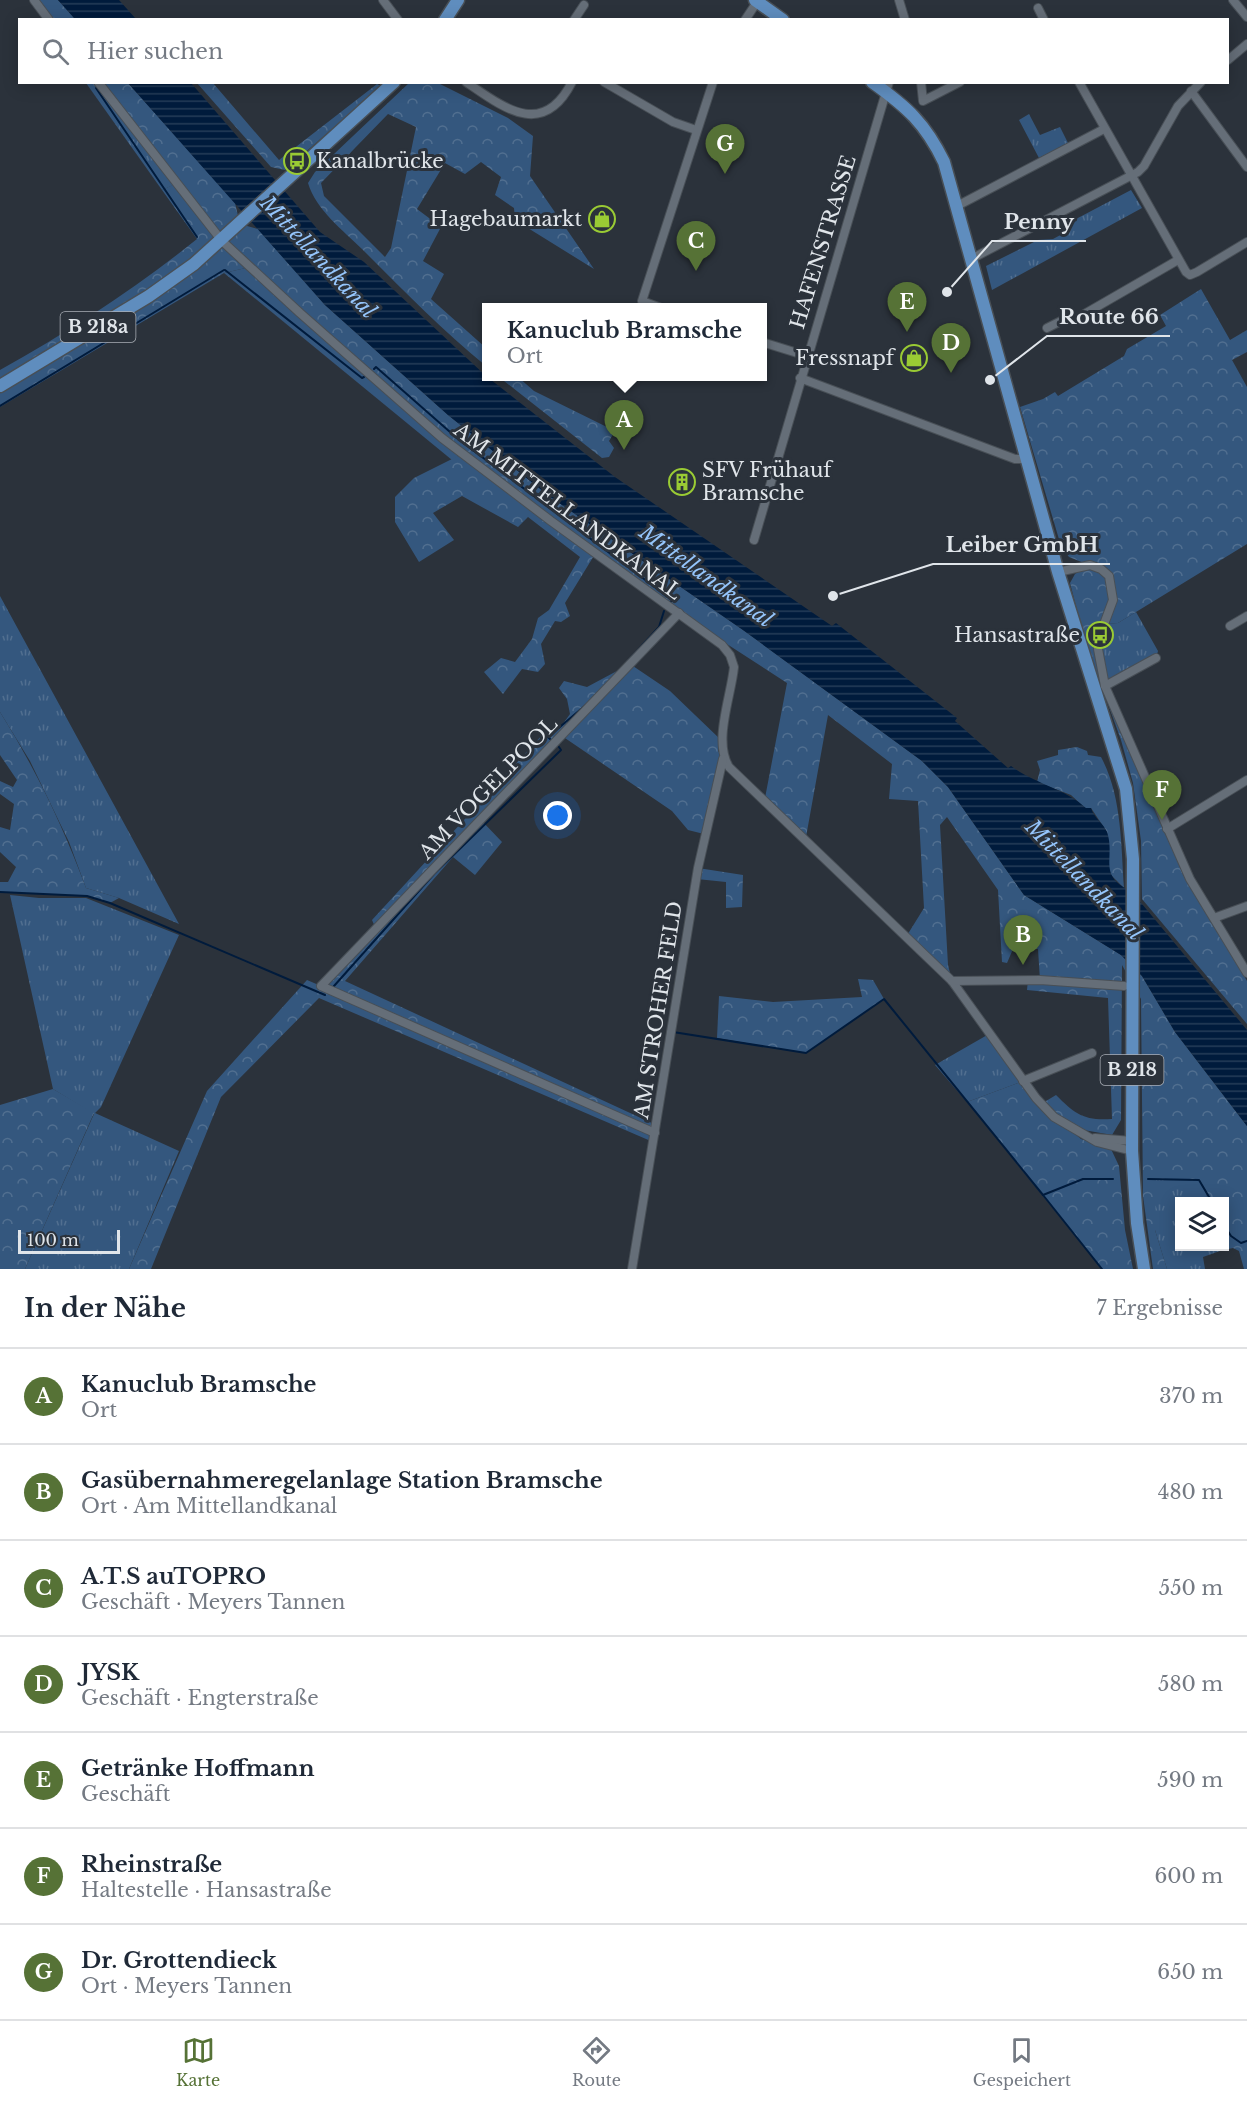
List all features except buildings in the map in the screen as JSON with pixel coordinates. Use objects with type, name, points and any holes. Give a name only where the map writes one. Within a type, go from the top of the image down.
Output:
[{"type":"main road","points":[[446,18],[458,0]]},
{"type":"main road","points":[[756,1],[780,18]]},
{"type":"main road","name":"B 218a","points":[[0,386],[149,296],[222,241],[392,84]]},
{"type":"main road","name":"B 218","points":[[887,87],[932,138],[944,162],[1058,572],[1126,789],[1131,819],[1133,881],[1128,988],[1132,1146],[1137,1223],[1144,1269]]},
{"type":"street","points":[[34,0],[48,18]]},
{"type":"street","points":[[383,0],[396,18]]},
{"type":"street","points":[[899,0],[904,18]]},
{"type":"street","points":[[1233,0],[1247,17]]},
{"type":"street","points":[[746,18],[756,1]]},
{"type":"street","points":[[575,18],[584,5]]},
{"type":"street","points":[[1038,8],[1043,18]]},
{"type":"street","points":[[1229,58],[1247,44]]},
{"type":"street","name":"AM MITTELLANDKANAL","points":[[100,84],[222,241],[442,438],[551,521],[722,645],[734,667],[721,740],[723,759]]},
{"type":"street","points":[[469,84],[507,109],[519,115],[532,116],[553,108],[562,99],[571,84]]},
{"type":"street","points":[[608,84],[674,122],[696,130]]},
{"type":"street","points":[[647,303],[642,301],[712,84]]},
{"type":"street","points":[[921,84],[923,101],[956,84]]},
{"type":"street","points":[[1080,84],[1186,272],[1191,275],[1247,242]]},
{"type":"street","points":[[971,258],[1131,176],[1144,166],[1178,105],[1199,84]]},
{"type":"street","name":"HAFENSTRASSE","points":[[754,540],[887,87]]},
{"type":"street","points":[[1191,91],[1247,167]]},
{"type":"street","points":[[957,206],[1104,129]]},
{"type":"street","points":[[1047,328],[1063,320],[1074,320],[1178,260]]},
{"type":"street","points":[[767,344],[807,357]]},
{"type":"street","points":[[800,378],[1015,459],[1028,459]]},
{"type":"street","points":[[1058,572],[1090,565],[1101,569],[1109,576],[1113,600],[1100,635],[1098,649],[1106,686],[1167,829],[1191,879],[1247,973]]},
{"type":"street","name":"AM VOGELPOOL","points":[[654,1133],[321,986],[679,613]]},
{"type":"street","points":[[1230,626],[1247,616]]},
{"type":"street","points":[[1106,686],[1156,658]]},
{"type":"street","points":[[723,759],[729,768],[952,981],[1023,1081],[1054,1117],[1086,1137],[1132,1146]]},
{"type":"street","name":"AM STROHER FELD","points":[[632,1269],[698,868],[723,759]]},
{"type":"street","points":[[1167,829],[1247,780]]},
{"type":"street","points":[[1214,918],[1247,906]]},
{"type":"street","points":[[952,981],[1040,980],[1128,988]]},
{"type":"street","points":[[1023,1081],[1092,1053]]},
{"type":"green space","points":[[34,0],[58,0],[74,18],[48,18]]},
{"type":"green space","points":[[87,84],[99,84],[178,183],[162,190]]},
{"type":"green space","points":[[99,84],[129,84],[235,203],[240,224],[258,229],[325,305],[448,415],[549,496],[743,630],[922,761],[948,787],[1024,895],[1121,955],[1142,976],[1175,1032],[1247,1126],[1247,1269],[1244,1269],[1239,1251],[1229,1249],[1229,1197],[1207,1197],[1199,1180],[1156,1180],[1155,1230],[1167,1269],[1153,1269],[1143,1196],[1141,999],[1122,965],[1121,1120],[1112,1135],[1067,1127],[1081,1139],[1111,1149],[1119,1166],[1125,1230],[1133,1269],[1102,1269],[967,1102],[1023,1081],[1041,1104],[1056,1095],[1081,1115],[1094,1119],[1112,1119],[1108,998],[1027,990],[1028,980],[1040,980],[1038,949],[1013,949],[1007,963],[1002,962],[998,890],[947,817],[940,825],[948,965],[952,981],[906,937],[924,908],[918,801],[889,799],[892,764],[828,715],[806,837],[765,798],[787,683],[679,613],[595,554],[565,603],[570,616],[561,622],[555,621],[541,644],[545,664],[538,672],[522,669],[503,694],[484,672],[501,658],[515,662],[532,639],[538,618],[549,610],[580,557],[528,517],[518,527],[462,496],[433,513],[454,540],[419,562],[395,522],[395,497],[414,478],[462,454],[250,267],[224,273],[0,407],[0,370],[102,309],[197,239],[162,190],[177,183]]},
{"type":"green space","points":[[198,84],[214,84],[279,160],[377,84],[381,86],[285,170],[271,167]]},
{"type":"green space","points":[[408,84],[440,84],[508,118],[533,136],[530,176],[594,269],[515,220],[514,208],[495,195],[501,177],[481,162],[465,174],[445,163],[417,209],[441,227],[423,261],[444,274],[431,299],[482,344],[482,362],[438,324],[331,219],[317,202],[308,183],[315,172]],"holes":[[[388,114],[416,127],[391,248],[385,257],[324,196],[321,183]]]},
{"type":"green space","points":[[1029,114],[1040,135],[1060,127],[1068,143],[1039,158],[1019,120]]},
{"type":"green space","points":[[1131,190],[1142,208],[992,290],[986,266],[1038,240],[1053,239],[1066,232],[1076,219]]},
{"type":"green space","points":[[250,267],[462,454],[452,460],[224,273]]},
{"type":"green space","points":[[1201,289],[1230,340],[1247,330],[1247,352],[1232,360],[1247,387],[1247,544],[1118,623],[1103,624],[1099,637],[1105,686],[1211,919],[1247,981],[1247,1024],[1142,899],[1141,841],[1133,783],[1121,740],[1084,637],[1070,583],[1075,574],[1089,565],[1069,557],[1061,546],[1020,407],[1055,392],[1058,396],[1124,356],[1127,349],[1166,326],[1160,315]]},
{"type":"green space","points":[[504,381],[523,381],[534,391],[615,431],[609,441],[614,448],[609,457],[602,458]]},
{"type":"green space","points":[[0,596],[179,924],[119,898],[86,888],[69,842],[30,761],[0,712]]},
{"type":"green space","points":[[1136,612],[1158,651],[1156,658],[1105,686],[1098,649],[1103,624],[1118,623]]},
{"type":"green space","points":[[630,664],[670,691],[720,739],[718,751],[726,759],[704,834],[688,830],[672,811],[562,736],[481,820],[502,842],[475,875],[453,857],[345,981],[656,1125],[653,1142],[319,998],[221,1097],[151,1269],[129,1269],[207,1091],[307,980],[321,986],[376,929],[372,920],[544,733],[560,728],[570,714],[567,699],[559,688],[564,681],[587,687]]},
{"type":"green space","points":[[0,712],[48,798],[86,888],[119,898],[110,903],[87,896],[0,892],[0,882],[8,882],[16,867],[0,852],[0,827],[10,830],[14,804],[0,794],[0,781],[13,787],[17,780],[0,755]]},
{"type":"green space","points":[[1077,747],[1087,751],[1088,755],[1101,757],[1108,772],[1117,804],[1124,888],[1109,873],[1107,832],[1091,808],[1085,808],[1071,795],[1037,782],[1040,770],[1037,761],[1058,755],[1058,750]]},
{"type":"green space","points":[[698,868],[743,875],[742,907],[726,908],[726,882],[697,879]]},
{"type":"green space","points":[[10,895],[39,898],[86,898],[179,935],[101,1107],[95,1113],[179,1151],[129,1269],[25,1269],[94,1114],[53,1089]]},
{"type":"green space","points":[[858,979],[873,980],[884,999],[806,1053],[717,1038],[719,996],[773,1002],[862,997]]},
{"type":"green space","points":[[989,1034],[1023,1081],[967,1102],[935,1065]]},
{"type":"green space","points":[[53,1089],[94,1113],[25,1269],[0,1269],[0,1105]]},
{"type":"green space","points":[[1155,1180],[1199,1180],[1207,1197],[1175,1197],[1175,1251],[1220,1251],[1203,1257],[1205,1269],[1167,1269],[1155,1230]]},
{"type":"water","points":[[58,0],[119,0],[135,18],[74,18]]},
{"type":"water","name":"Mittellandkanal","points":[[129,84],[192,84],[320,232],[364,262],[482,372],[482,381],[492,381],[615,477],[832,626],[836,623],[957,718],[955,721],[1008,768],[1011,766],[1086,808],[1091,808],[1107,832],[1109,865],[1114,879],[1132,892],[1247,1030],[1247,1126],[1175,1032],[1142,976],[1121,955],[1024,895],[948,787],[922,761],[743,630],[549,496],[448,415],[325,305]]},
{"type":"waterway","points":[[96,88],[197,237]]},
{"type":"waterway","points":[[0,406],[224,270]]},
{"type":"waterway","points":[[225,270],[362,378],[364,377]]},
{"type":"waterway","points":[[374,369],[376,367],[458,439],[672,600],[670,603]]},
{"type":"waterway","points":[[626,663],[659,627],[664,611]]},
{"type":"waterway","points":[[550,739],[548,737],[587,704]]},
{"type":"waterway","points":[[334,986],[434,874],[561,750],[559,747]]},
{"type":"waterway","points":[[0,892],[87,896],[110,903],[325,995]]},
{"type":"waterway","points":[[673,1032],[806,1053],[884,999],[1043,1195],[1083,1179],[1113,1179]]},
{"type":"waterway","points":[[1148,1179],[1199,1180],[1209,1197]]},
{"type":"waterway","points":[[1043,1195],[1102,1269]]},
{"type":"waterway","points":[[1229,1233],[1241,1243],[1247,1241]]},
{"type":"place","name":"Kanalbrücke","points":[[297,161]]},
{"type":"place","name":"Dr. Grottendieck","points":[[725,174]]},
{"type":"place","name":"Hagebaumarkt","points":[[602,219]]},
{"type":"place","name":"A.T.S auTOPRO","points":[[696,271]]},
{"type":"place","name":"Penny","points":[[947,292]]},
{"type":"place","name":"Getränke Hoffmann","points":[[907,332]]},
{"type":"place","name":"Fressnapf","points":[[914,358]]},
{"type":"place","name":"JYSK","points":[[951,373]]},
{"type":"place","name":"Route 66","points":[[990,380]]},
{"type":"place","name":"Kanuclub Bramsche","points":[[624,450]]},
{"type":"place","name":"SFV Frühauf Bramsche","points":[[682,482]]},
{"type":"place","name":"Leiber GmbH","points":[[833,596]]},
{"type":"place","name":"Hansastraße","points":[[1100,635]]},
{"type":"place","name":"Rheinstraße","points":[[1162,820]]},
{"type":"place","name":"Gasübernahmeregelanlage Station Bramsche","points":[[1023,965]]}]
